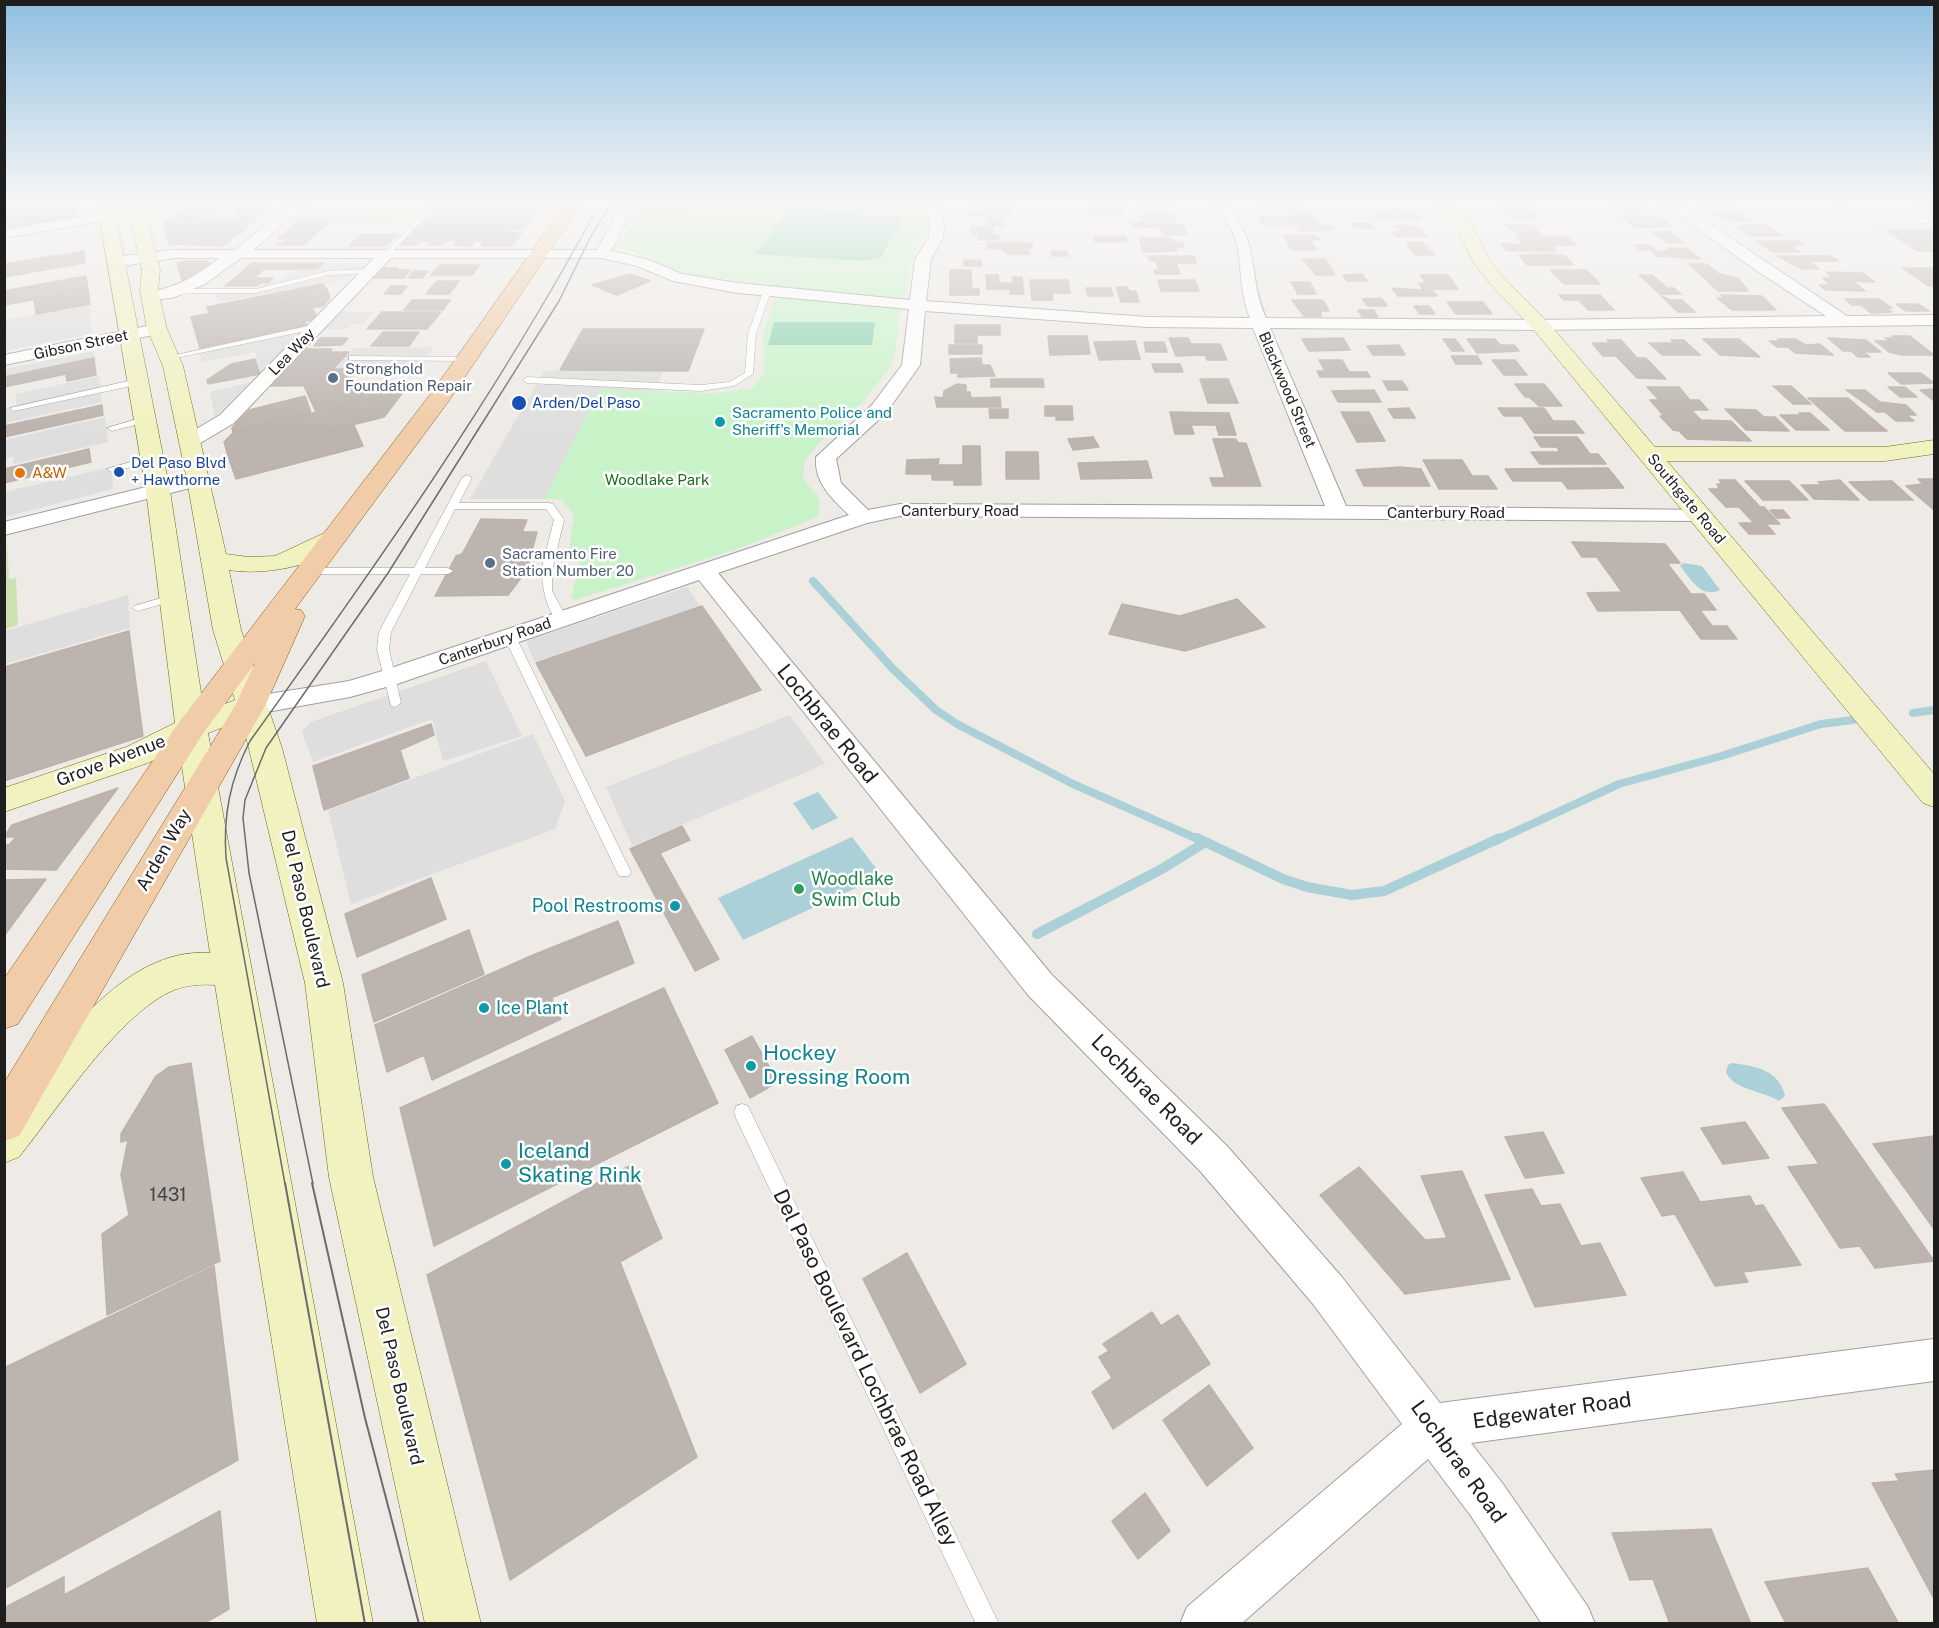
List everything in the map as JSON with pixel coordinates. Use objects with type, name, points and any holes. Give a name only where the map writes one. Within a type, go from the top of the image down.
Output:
[{"type":"main road","points":[[119,278],[175,597],[200,789],[345,1623]]},
{"type":"main road","name":"Del Paso Boulevard","points":[[154,278],[159,296],[157,329],[171,357],[199,480],[227,630],[250,706],[266,748],[324,983],[351,1177],[453,1623]]},
{"type":"main road","name":"Arden Way","points":[[4,1012],[191,729],[238,664],[312,571],[524,278]]},
{"type":"main road","name":"Southgate Road","points":[[1494,278],[1540,325],[1935,795]]},
{"type":"main road","points":[[1649,454],[1886,454],[1935,447]]},
{"type":"main road","points":[[213,560],[243,565],[288,562],[304,556],[335,537]]},
{"type":"main road","name":"Arden Way","points":[[4,1122],[250,706],[312,571]]},
{"type":"main road","name":"Grove Avenue","points":[[4,800],[137,755],[191,729],[250,706]]},
{"type":"main road","points":[[4,1143],[100,1026],[131,996],[178,971],[210,967],[232,971]]},
{"type":"street","points":[[159,296],[177,288],[195,284],[203,278]]},
{"type":"street","name":"Lea Way","points":[[190,441],[227,419],[363,278]]},
{"type":"street","points":[[678,278],[767,291],[917,306],[1148,322],[1540,325],[1841,319],[1935,320]]},
{"type":"street","points":[[864,517],[827,478],[824,468],[826,458],[879,409],[911,365],[921,278]]},
{"type":"street","name":"Blackwood Street","points":[[1247,278],[1260,324],[1338,513]]},
{"type":"street","points":[[1776,278],[1841,319]]},
{"type":"street","name":"Gibson Street","points":[[4,360],[157,329]]},
{"type":"street","points":[[4,529],[199,480]]},
{"type":"street","name":"Canterbury Road","points":[[250,706],[350,689],[388,678],[864,517],[900,510],[1700,515]]},
{"type":"street","name":"Lochbrae Road","points":[[703,570],[1040,985],[1214,1159],[1327,1290],[1433,1426],[1571,1623]]},
{"type":"street","name":"Edgewater Road","points":[[1433,1426],[1935,1360]]},
{"type":"street","points":[[1204,1623],[1433,1426]]},
{"type":"lane","points":[[159,296],[189,291],[256,291],[308,278]]},
{"type":"lane","points":[[527,380],[701,388],[731,384],[749,374],[752,334],[767,291]]},
{"type":"lane","points":[[171,357],[317,327]]},
{"type":"lane","points":[[352,358],[467,359]]},
{"type":"lane","points":[[14,408],[137,382]]},
{"type":"lane","points":[[112,428],[144,420]]},
{"type":"lane","points":[[112,469],[151,459]]},
{"type":"lane","points":[[395,703],[383,649],[385,632],[467,478]]},
{"type":"lane","points":[[453,506],[549,506],[559,520],[546,570],[547,591],[561,620]]},
{"type":"lane","points":[[312,571],[388,573],[418,570],[448,571]]},
{"type":"lane","points":[[527,570],[546,570]]},
{"type":"lane","points":[[138,608],[175,597]]},
{"type":"lane","points":[[510,637],[624,872]]},
{"type":"lane","name":"Del Paso Boulevard Lochbrae Road Alley","points":[[742,1112],[988,1623]]},
{"type":"green space","name":"Woodlake Park","points":[[716,278],[909,278],[908,289],[902,294],[895,353],[891,366],[862,403],[818,444],[805,460],[803,478],[820,500],[818,517],[743,547],[575,600],[571,597],[580,564],[569,548],[574,515],[561,499],[544,499],[600,389],[713,393],[751,389],[764,373],[763,333],[779,286]]},
{"type":"green space","points":[[774,322],[875,322],[872,345],[768,345]]},
{"type":"green space","points":[[7,540],[9,579],[16,578],[18,625],[5,629]]},
{"type":"shaded area","points":[[285,278],[349,278],[219,302],[215,294],[222,288],[259,288],[273,279],[283,280]]},
{"type":"shaded area","points":[[89,304],[92,334],[5,351],[5,320]]},
{"type":"shaded area","points":[[336,312],[374,312],[363,324],[352,324],[347,329],[320,329]]},
{"type":"shaded area","points":[[306,327],[261,372],[255,352],[202,362],[198,349]]},
{"type":"shaded area","points":[[434,347],[419,369],[336,368],[354,348]]},
{"type":"shaded area","points":[[94,351],[94,359],[5,377],[5,369]]},
{"type":"shaded area","points":[[664,370],[654,392],[600,389],[544,499],[470,499],[544,371]]},
{"type":"shaded area","points":[[99,376],[102,402],[5,423],[4,409],[17,406],[15,394]]},
{"type":"shaded area","points":[[251,382],[215,417],[210,392]]},
{"type":"shaded area","points":[[105,417],[108,442],[13,464],[13,457],[5,458],[5,440]]},
{"type":"shaded area","points":[[112,467],[113,489],[5,517],[4,492]]},
{"type":"shaded area","points":[[687,587],[700,606],[535,662],[526,641]]},
{"type":"shaded area","points":[[128,595],[130,628],[5,664],[5,631]]},
{"type":"shaded area","points":[[486,661],[522,736],[443,761],[432,719],[313,762],[302,732],[311,722]]},
{"type":"shaded area","points":[[790,715],[825,764],[632,846],[606,787]]},
{"type":"shaded area","points":[[533,734],[565,801],[555,829],[351,904],[328,810]]},
{"type":"water","points":[[1683,563],[1702,566],[1720,590],[1707,592],[1702,590],[1692,582],[1680,566]]},
{"type":"water","points":[[818,792],[838,818],[812,830],[793,803]]},
{"type":"water","points":[[852,837],[882,876],[743,940],[718,898]]},
{"type":"water","points":[[1732,1063],[1758,1068],[1772,1075],[1778,1080],[1785,1096],[1779,1101],[1735,1083],[1726,1072],[1728,1065]]},
{"type":"building","points":[[75,278],[86,278],[88,290],[4,305],[4,291]]},
{"type":"building","points":[[234,278],[273,278],[268,283],[261,283],[257,286],[225,286]]},
{"type":"building","points":[[616,278],[641,278],[650,281],[617,295],[592,285]]},
{"type":"building","points":[[950,278],[971,278],[972,289],[979,289],[979,295],[950,295]]},
{"type":"building","points":[[986,278],[998,278],[999,283],[1013,283],[1012,278],[1022,278],[1024,294],[1010,294],[1010,289],[987,289]]},
{"type":"building","points":[[1345,278],[1365,278],[1367,281],[1347,281]]},
{"type":"building","points":[[1422,278],[1450,278],[1458,289],[1423,289],[1419,283],[1426,283]]},
{"type":"building","points":[[1558,278],[1594,278],[1600,284],[1564,284]]},
{"type":"building","points":[[1642,278],[1656,278],[1665,286],[1660,288],[1674,288],[1681,294],[1660,294]]},
{"type":"building","points":[[1704,278],[1738,278],[1748,291],[1718,291]]},
{"type":"building","points":[[1822,278],[1870,278],[1875,282],[1853,281],[1865,291],[1826,290],[1819,285],[1831,285]]},
{"type":"building","points":[[1917,278],[1934,278],[1934,286],[1929,286]]},
{"type":"building","points":[[1030,280],[1068,280],[1070,293],[1052,293],[1053,300],[1032,300]]},
{"type":"building","points":[[1158,280],[1195,280],[1199,291],[1161,291]]},
{"type":"building","points":[[437,281],[459,281],[449,294],[426,294]]},
{"type":"building","points":[[1291,282],[1310,282],[1316,294],[1298,294]]},
{"type":"building","points":[[323,284],[327,290],[209,314],[207,307]]},
{"type":"building","points":[[391,286],[407,286],[401,294],[384,294]]},
{"type":"building","points":[[1116,287],[1127,287],[1129,291],[1136,291],[1139,302],[1121,302]]},
{"type":"building","points":[[1086,288],[1111,288],[1113,296],[1088,296]]},
{"type":"building","points":[[1392,288],[1433,291],[1437,296],[1398,296]]},
{"type":"building","points":[[88,290],[90,304],[36,314],[34,300]]},
{"type":"building","points":[[327,290],[330,298],[323,306],[312,308],[318,319],[305,321],[307,326],[200,348],[191,317]]},
{"type":"building","points":[[1559,295],[1600,295],[1614,310],[1588,310],[1579,300],[1564,300]]},
{"type":"building","points":[[1721,295],[1762,296],[1776,310],[1732,310],[1717,298],[1724,298]]},
{"type":"building","points":[[1661,296],[1671,300],[1682,300],[1695,312],[1678,312]]},
{"type":"building","points":[[1381,298],[1387,306],[1368,306],[1362,299]]},
{"type":"building","points":[[1845,299],[1879,299],[1892,308],[1885,308],[1892,312],[1871,313],[1861,305],[1852,305]]},
{"type":"building","points":[[412,300],[450,300],[443,310],[404,310]]},
{"type":"building","points":[[1292,300],[1323,300],[1329,311],[1321,311],[1321,316],[1304,316]]},
{"type":"building","points":[[1447,302],[1483,302],[1492,314],[1456,314]]},
{"type":"building","points":[[1896,304],[1918,304],[1929,311],[1906,311]]},
{"type":"building","points":[[1414,306],[1429,306],[1435,314],[1420,314]]},
{"type":"building","points":[[1358,310],[1374,310],[1378,317],[1362,317]]},
{"type":"building","points":[[382,312],[441,312],[427,329],[367,329]]},
{"type":"building","points":[[955,325],[1000,325],[1000,335],[977,335],[977,343],[955,343]]},
{"type":"building","points":[[583,329],[704,329],[688,371],[560,370]]},
{"type":"building","points":[[383,332],[419,332],[409,346],[371,346]]},
{"type":"building","points":[[1048,336],[1087,336],[1090,354],[1050,355]]},
{"type":"building","points":[[1892,336],[1910,336],[1934,355],[1902,355],[1889,352],[1875,341],[1889,341],[1885,338],[1895,338]]},
{"type":"building","points":[[320,338],[348,338],[342,345],[314,346]]},
{"type":"building","points":[[1169,338],[1188,338],[1191,344],[1220,344],[1227,360],[1207,360],[1205,355],[1176,356]]},
{"type":"building","points":[[1343,338],[1350,350],[1309,351],[1302,339]]},
{"type":"building","points":[[1828,338],[1866,340],[1881,352],[1863,352],[1870,357],[1858,357],[1851,351],[1843,351]]},
{"type":"building","points":[[1443,339],[1455,339],[1464,351],[1452,351]]},
{"type":"building","points":[[1467,339],[1495,339],[1500,345],[1514,345],[1519,351],[1477,353]]},
{"type":"building","points":[[1703,339],[1739,339],[1760,357],[1720,355]]},
{"type":"building","points":[[1778,339],[1795,339],[1806,345],[1820,344],[1833,355],[1795,353],[1788,347],[1777,347],[1769,341],[1780,341]]},
{"type":"building","points":[[1607,340],[1621,340],[1637,358],[1646,358],[1666,379],[1637,378],[1616,356],[1603,356],[1592,343],[1610,343]]},
{"type":"building","points":[[1671,340],[1684,340],[1700,355],[1662,355],[1649,343],[1674,343]]},
{"type":"building","points":[[1135,341],[1140,359],[1099,360],[1094,342]]},
{"type":"building","points":[[1144,342],[1164,342],[1167,352],[1146,352]]},
{"type":"building","points":[[949,345],[982,345],[982,354],[949,354]]},
{"type":"building","points":[[1399,345],[1405,355],[1373,355],[1367,346]]},
{"type":"building","points":[[304,349],[332,349],[329,352],[349,352],[334,368],[285,368]]},
{"type":"building","points":[[1451,356],[1477,356],[1482,364],[1456,364]]},
{"type":"building","points":[[94,358],[96,375],[67,381],[66,374],[4,387],[4,377]]},
{"type":"building","points":[[981,358],[982,365],[990,365],[995,376],[958,377],[958,373],[951,373],[950,359]]},
{"type":"building","points":[[255,359],[260,374],[208,384],[207,380],[231,364]]},
{"type":"building","points":[[1319,360],[1342,360],[1349,372],[1367,372],[1370,377],[1320,377],[1317,371],[1325,371]]},
{"type":"building","points":[[1492,360],[1515,360],[1527,375],[1504,375]]},
{"type":"building","points":[[1152,364],[1180,364],[1183,372],[1155,372]]},
{"type":"building","points":[[286,369],[359,369],[344,385],[271,386]]},
{"type":"building","points":[[1888,373],[1921,373],[1934,383],[1901,384]]},
{"type":"building","points":[[991,379],[1043,379],[1044,387],[991,387]]},
{"type":"building","points":[[1200,379],[1228,379],[1238,403],[1208,403]]},
{"type":"building","points":[[1383,381],[1402,381],[1408,390],[1388,390]]},
{"type":"building","points":[[957,384],[966,385],[966,392],[970,392],[971,398],[1000,397],[1001,407],[937,407],[935,397],[943,398],[944,391]]},
{"type":"building","points":[[1515,384],[1544,384],[1562,406],[1539,406],[1529,397],[1525,397]]},
{"type":"building","points":[[304,386],[408,386],[404,391],[316,412]]},
{"type":"building","points":[[1773,386],[1791,386],[1811,404],[1793,404]]},
{"type":"building","points":[[1647,387],[1679,387],[1689,399],[1681,400],[1699,400],[1708,410],[1691,410],[1701,420],[1731,421],[1751,441],[1687,439],[1679,431],[1673,430],[1660,416],[1664,416],[1650,400],[1659,400]]},
{"type":"building","points":[[1888,387],[1905,387],[1917,397],[1900,397]]},
{"type":"building","points":[[1934,389],[1934,401],[1920,390]]},
{"type":"building","points":[[1374,390],[1381,402],[1338,402],[1332,391]]},
{"type":"building","points":[[1846,390],[1865,390],[1880,402],[1906,405],[1916,415],[1907,415],[1914,421],[1896,421],[1885,412],[1877,412]]},
{"type":"building","points":[[404,391],[384,417],[228,456],[224,442],[234,432]]},
{"type":"building","points":[[305,396],[311,413],[233,432],[232,428],[249,410]]},
{"type":"building","points":[[1808,398],[1848,398],[1887,431],[1845,431]]},
{"type":"building","points":[[102,405],[103,415],[4,437],[4,426]]},
{"type":"building","points":[[1045,406],[1072,406],[1073,420],[1056,420],[1056,416],[1045,416]]},
{"type":"building","points":[[1409,408],[1415,418],[1394,418],[1388,409]]},
{"type":"building","points":[[1498,408],[1544,408],[1553,421],[1574,421],[1584,433],[1534,433],[1522,416],[1504,416]]},
{"type":"building","points":[[989,409],[1008,409],[1008,418],[990,418]]},
{"type":"building","points":[[1725,409],[1756,410],[1764,417],[1775,417],[1789,431],[1746,430]]},
{"type":"building","points":[[1170,412],[1229,413],[1236,435],[1219,435],[1216,425],[1191,425],[1194,434],[1175,434]]},
{"type":"building","points":[[1341,412],[1369,412],[1385,441],[1357,442]]},
{"type":"building","points":[[1799,413],[1810,413],[1829,430],[1796,430],[1780,415],[1801,415]]},
{"type":"building","points":[[354,425],[363,446],[236,479],[228,456]]},
{"type":"building","points":[[1093,437],[1099,447],[1073,450],[1068,439]]},
{"type":"building","points":[[1534,437],[1577,437],[1590,454],[1598,454],[1606,464],[1540,464],[1531,452],[1560,452],[1557,447],[1541,447]]},
{"type":"building","points":[[1213,439],[1236,439],[1238,443],[1246,443],[1261,486],[1213,486],[1210,478],[1225,478]]},
{"type":"building","points":[[963,446],[980,446],[981,485],[954,485],[954,480],[932,480],[932,474],[906,474],[907,460],[939,459],[938,465],[963,465]]},
{"type":"building","points":[[89,449],[91,462],[4,483],[4,469]]},
{"type":"building","points":[[1006,452],[1038,452],[1039,479],[1006,479]]},
{"type":"building","points":[[1423,460],[1462,460],[1472,476],[1488,476],[1497,489],[1439,489]]},
{"type":"building","points":[[1147,461],[1152,478],[1081,479],[1078,463]]},
{"type":"building","points":[[1400,467],[1421,469],[1430,486],[1364,486],[1356,470]]},
{"type":"building","points":[[1608,468],[1624,488],[1568,489],[1562,481],[1513,481],[1505,469]]},
{"type":"building","points":[[1918,479],[1934,479],[1934,510],[1906,486],[1923,484]]},
{"type":"building","points":[[1719,480],[1735,480],[1760,507],[1764,507],[1780,524],[1766,524],[1775,534],[1749,534],[1739,523],[1754,523],[1739,507],[1726,507],[1709,489],[1719,489],[1717,484],[1723,484]]},
{"type":"building","points":[[1840,480],[1859,500],[1814,499],[1801,485],[1822,485],[1818,482]]},
{"type":"building","points":[[1745,481],[1789,481],[1808,500],[1763,500]]},
{"type":"building","points":[[1892,481],[1913,500],[1869,500],[1849,482]]},
{"type":"building","points":[[1770,510],[1783,510],[1790,518],[1777,518]]},
{"type":"building","name":"Sacramento Fire Station Number 20","points":[[481,519],[527,520],[522,532],[537,532],[527,570],[508,595],[435,596],[456,556],[462,554]]},
{"type":"building","points":[[1572,542],[1665,544],[1680,563],[1667,563],[1691,594],[1704,594],[1716,610],[1700,610],[1712,626],[1727,626],[1737,639],[1701,639],[1680,610],[1598,611],[1587,593],[1622,592],[1597,557],[1582,557]]},
{"type":"building","points":[[1237,599],[1265,627],[1185,651],[1109,634],[1122,604],[1180,616]]},
{"type":"building","points":[[702,606],[761,690],[586,756],[536,663]]},
{"type":"building","points":[[129,631],[143,736],[4,781],[4,667]]},
{"type":"building","points":[[431,724],[434,735],[400,750],[409,778],[324,810],[313,766]]},
{"type":"building","points":[[118,788],[56,870],[4,869],[4,845],[9,845],[16,837],[4,837],[12,825]]},
{"type":"building","points":[[682,826],[690,840],[660,853],[630,849]]},
{"type":"building","name":"Pool Restrooms","points":[[630,849],[660,853],[719,959],[695,971]]},
{"type":"building","points":[[431,878],[446,919],[357,957],[345,914]]},
{"type":"building","points":[[46,879],[4,936],[4,880]]},
{"type":"building","name":"Ice Plant","points":[[618,921],[634,963],[551,998],[533,955]]},
{"type":"building","points":[[469,930],[484,974],[374,1022],[362,975]]},
{"type":"building","name":"Ice Plant","points":[[533,955],[561,1019],[432,1080],[424,1055],[387,1072],[375,1025]]},
{"type":"building","name":"Iceland Skating Rink","points":[[664,988],[718,1103],[434,1246],[400,1108]]},
{"type":"building","name":"Hockey Dressing Room","points":[[752,1036],[778,1082],[750,1098],[725,1050]]},
{"type":"building","points":[[191,1063],[220,1261],[107,1315],[102,1234],[129,1215],[121,1175],[128,1140],[121,1142],[121,1134],[156,1076],[169,1067]]},
{"type":"building","points":[[1824,1104],[1934,1261],[1875,1268],[1860,1246],[1840,1248],[1788,1167],[1819,1164],[1782,1108]]},
{"type":"building","points":[[1745,1122],[1769,1158],[1723,1164],[1701,1128]]},
{"type":"building","points":[[1543,1132],[1564,1173],[1525,1178],[1505,1137]]},
{"type":"building","points":[[1934,1136],[1934,1229],[1873,1144]]},
{"type":"building","points":[[631,1165],[662,1238],[620,1262],[697,1457],[510,1580],[427,1275]]},
{"type":"building","points":[[1359,1167],[1425,1240],[1447,1238],[1421,1176],[1462,1171],[1510,1279],[1405,1294],[1320,1195]]},
{"type":"building","points":[[1683,1172],[1700,1202],[1750,1196],[1755,1206],[1763,1205],[1801,1265],[1743,1272],[1748,1282],[1715,1286],[1675,1214],[1662,1216],[1641,1178]]},
{"type":"building","points":[[1532,1189],[1541,1206],[1560,1204],[1581,1246],[1600,1243],[1626,1295],[1535,1307],[1485,1195]]},
{"type":"building","points":[[907,1253],[966,1364],[920,1393],[863,1279]]},
{"type":"building","points":[[214,1266],[238,1460],[4,1589],[4,1368]]},
{"type":"building","points":[[1152,1312],[1161,1326],[1178,1315],[1210,1364],[1113,1429],[1092,1392],[1112,1378],[1099,1357],[1109,1351],[1103,1344]]},
{"type":"building","points":[[1209,1385],[1253,1448],[1207,1486],[1163,1420]]},
{"type":"building","points":[[1934,1470],[1934,1599],[1872,1483],[1899,1481],[1895,1474]]},
{"type":"building","points":[[1145,1493],[1170,1531],[1138,1559],[1112,1521]]},
{"type":"building","points":[[220,1511],[229,1609],[203,1624],[4,1624],[4,1608],[64,1577],[64,1595]]},
{"type":"building","points":[[1711,1529],[1751,1624],[1670,1624],[1653,1579],[1630,1580],[1612,1533]]},
{"type":"building","points":[[1868,1568],[1899,1624],[1786,1624],[1765,1582]]},
{"type":"waterway","points":[[813,581],[894,670],[936,710],[957,724],[1073,784],[1200,840]]},
{"type":"waterway","points":[[1913,713],[1934,710]]},
{"type":"waterway","points":[[1497,840],[1619,784],[1718,757],[1821,724],[1853,720]]},
{"type":"waterway","points":[[1197,838],[1283,879],[1307,887],[1352,895],[1384,891],[1500,838]]},
{"type":"waterway","points":[[1037,934],[1160,870],[1204,843]]},
{"type":"tram line","points":[[285,1184],[226,858],[227,812],[237,770],[250,741],[430,483],[559,278]]},
{"type":"tram line","points":[[313,1184],[249,873],[243,818],[245,800],[266,748],[388,573],[559,301],[570,278]]},
{"type":"tram line","points":[[285,1183],[365,1624]]},
{"type":"tram line","points":[[312,1183],[365,1418],[419,1624]]},
{"type":"place","name":"Stronghold Foundation Repair","points":[[333,378]]},
{"type":"place","name":"Arden/Del Paso","points":[[519,403]]},
{"type":"place","name":"Sacramento Police and Sheriff's Memorial","points":[[720,422]]},
{"type":"place","name":"Del Paso Blvd + Hawthorne","points":[[119,472]]},
{"type":"place","name":"A&W","points":[[20,473]]},
{"type":"place","name":"Sacramento Fire Station Number 20","points":[[490,563]]},
{"type":"place","name":"Woodlake Swim Club","points":[[799,889]]},
{"type":"place","name":"Pool Restrooms","points":[[675,906]]},
{"type":"place","name":"Ice Plant","points":[[484,1008]]},
{"type":"place","name":"Hockey Dressing Room","points":[[751,1066]]},
{"type":"place","name":"Iceland Skating Rink","points":[[506,1164]]}]
